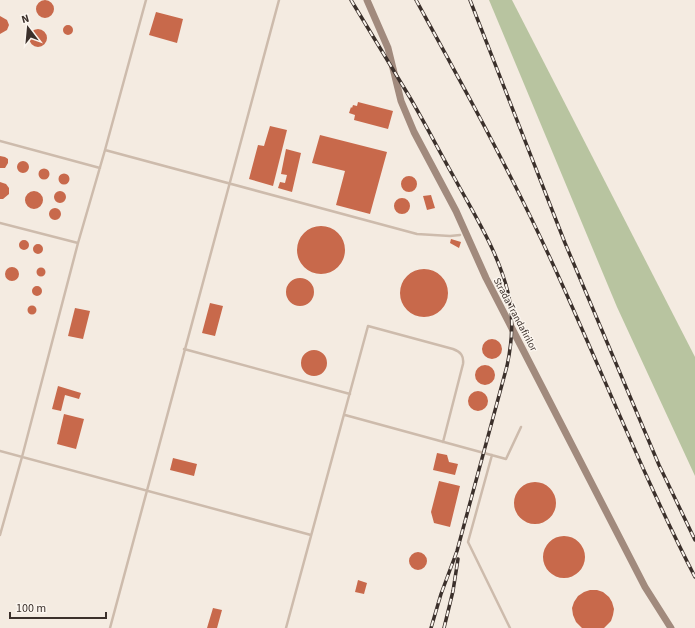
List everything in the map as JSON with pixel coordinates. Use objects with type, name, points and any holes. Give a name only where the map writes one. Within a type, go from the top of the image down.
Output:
[{"type":"main road","name":"Strada Trandafirilor","points":[[367,0],[388,48],[401,101],[414,132],[456,211],[490,284],[645,587],[671,628]]},
{"type":"lane","points":[[0,535],[78,243],[146,0]]},
{"type":"lane","points":[[110,628],[279,0]]},
{"type":"lane","points":[[0,141],[100,168]]},
{"type":"lane","points":[[105,150],[417,234],[450,236],[460,235]]},
{"type":"lane","points":[[0,224],[78,243]]},
{"type":"lane","points":[[286,628],[368,326],[458,351],[462,355],[463,364],[443,442]]},
{"type":"lane","points":[[184,350],[350,394]]},
{"type":"lane","points":[[345,415],[506,458],[521,427]]},
{"type":"lane","points":[[0,451],[311,536]]},
{"type":"lane","points":[[492,455],[468,542],[510,628]]},
{"type":"green space","points":[[489,0],[512,0],[695,357],[695,476],[617,307]]},
{"type":"building","points":[[45,0],[51,3],[54,9],[51,15],[45,18],[39,15],[36,9],[39,3]]},
{"type":"building","points":[[156,12],[183,19],[177,43],[149,35]]},
{"type":"building","points":[[0,16],[7,20],[9,25],[7,30],[0,34]]},
{"type":"building","points":[[66,25],[70,25],[72,26],[72,34],[66,35],[63,32],[63,28]]},
{"type":"building","points":[[38,29],[44,32],[47,38],[44,44],[38,47],[32,44],[29,38],[32,32]]},
{"type":"building","points":[[358,102],[393,111],[388,129],[354,120],[355,115],[349,113],[351,107],[352,108],[353,105],[357,106]]},
{"type":"building","points":[[270,126],[287,130],[273,186],[249,179],[258,145],[264,146]]},
{"type":"building","points":[[320,135],[387,152],[370,214],[336,205],[345,171],[312,163]]},
{"type":"building","points":[[286,149],[301,153],[292,192],[278,188],[280,182],[285,183],[287,175],[281,174]]},
{"type":"building","points":[[0,156],[8,159],[8,163],[5,168],[0,168]]},
{"type":"building","points":[[21,161],[25,161],[29,167],[25,173],[21,173],[17,169],[17,165]]},
{"type":"building","points":[[44,168],[48,170],[50,174],[48,178],[44,180],[40,178],[38,174],[40,170]]},
{"type":"building","points":[[64,173],[68,175],[70,179],[68,183],[64,185],[60,183],[58,179],[60,175]]},
{"type":"building","points":[[406,176],[412,176],[417,181],[415,190],[412,192],[406,192],[401,187],[401,181]]},
{"type":"building","points":[[0,182],[6,184],[9,188],[9,194],[3,199],[0,199]]},
{"type":"building","points":[[34,191],[40,194],[43,200],[40,206],[34,209],[28,206],[25,200],[28,194]]},
{"type":"building","points":[[58,191],[62,191],[66,197],[62,203],[58,203],[54,199],[54,195]]},
{"type":"building","points":[[431,195],[435,208],[427,210],[423,196]]},
{"type":"building","points":[[399,198],[405,198],[410,203],[408,212],[405,214],[399,214],[394,209],[394,203]]},
{"type":"building","points":[[55,208],[59,210],[61,214],[59,218],[55,220],[51,218],[49,214],[51,210]]},
{"type":"building","points":[[316,226],[326,226],[338,233],[345,245],[345,255],[338,267],[326,274],[316,274],[308,270],[301,263],[297,255],[297,245],[301,237],[308,230]]},
{"type":"building","points":[[451,239],[461,242],[459,248],[450,243]]},
{"type":"building","points":[[22,240],[26,240],[28,241],[28,249],[22,250],[19,247],[19,243]]},
{"type":"building","points":[[36,244],[40,244],[42,245],[42,253],[36,254],[33,251],[33,247]]},
{"type":"building","points":[[12,267],[17,269],[19,274],[17,279],[12,281],[7,279],[5,274],[7,269]]},
{"type":"building","points":[[41,267],[46,272],[41,277],[36,272]]},
{"type":"building","points":[[419,269],[429,269],[441,276],[448,288],[448,298],[441,310],[429,317],[419,317],[411,313],[404,306],[400,298],[400,288],[404,280],[411,273]]},
{"type":"building","points":[[300,278],[310,282],[314,292],[310,302],[300,306],[290,302],[286,292],[290,282]]},
{"type":"building","points":[[35,286],[39,286],[41,287],[41,295],[35,296],[32,293],[32,289]]},
{"type":"building","points":[[210,303],[223,306],[215,336],[202,333]]},
{"type":"building","points":[[32,305],[37,310],[32,315],[27,310]]},
{"type":"building","points":[[75,308],[90,311],[83,339],[68,336]]},
{"type":"building","points":[[492,339],[499,342],[502,349],[499,356],[492,359],[485,356],[482,349],[485,342]]},
{"type":"building","points":[[314,350],[323,354],[327,363],[323,372],[314,376],[305,372],[301,363],[305,354]]},
{"type":"building","points":[[485,365],[492,368],[495,375],[492,382],[485,385],[478,382],[475,375],[478,368]]},
{"type":"building","points":[[58,386],[81,393],[79,399],[65,395],[61,411],[52,409]]},
{"type":"building","points":[[478,391],[485,394],[488,401],[485,408],[478,411],[471,408],[468,401],[471,394]]},
{"type":"building","points":[[64,414],[84,419],[76,449],[57,444]]},
{"type":"building","points":[[437,453],[447,455],[449,462],[458,464],[455,475],[433,470]]},
{"type":"building","points":[[173,458],[197,464],[194,476],[170,470]]},
{"type":"building","points":[[439,481],[460,486],[450,527],[434,523],[431,512]]},
{"type":"building","points":[[535,482],[550,488],[556,503],[550,518],[535,524],[520,518],[514,503],[520,488]]},
{"type":"building","points":[[564,536],[579,542],[585,557],[579,572],[564,578],[549,572],[543,557],[549,542]]},
{"type":"building","points":[[418,552],[424,555],[427,561],[424,567],[418,570],[412,567],[409,561],[412,555]]},
{"type":"building","points":[[358,580],[367,583],[364,594],[355,592]]},
{"type":"building","points":[[590,590],[603,592],[612,602],[614,609],[613,615],[611,621],[604,628],[582,628],[576,622],[573,615],[572,608],[578,596]]},
{"type":"building","points":[[213,608],[222,610],[217,628],[207,628]]},
{"type":"railway","points":[[351,0],[415,106],[479,222],[500,266],[511,306],[512,332],[507,366],[457,551],[441,594],[431,628]]},
{"type":"railway","points":[[416,0],[486,129],[535,227],[657,499],[695,577]]},
{"type":"railway","points":[[470,0],[565,243],[659,465],[695,540]]},
{"type":"railway","points":[[444,628],[453,591],[458,559]]}]
